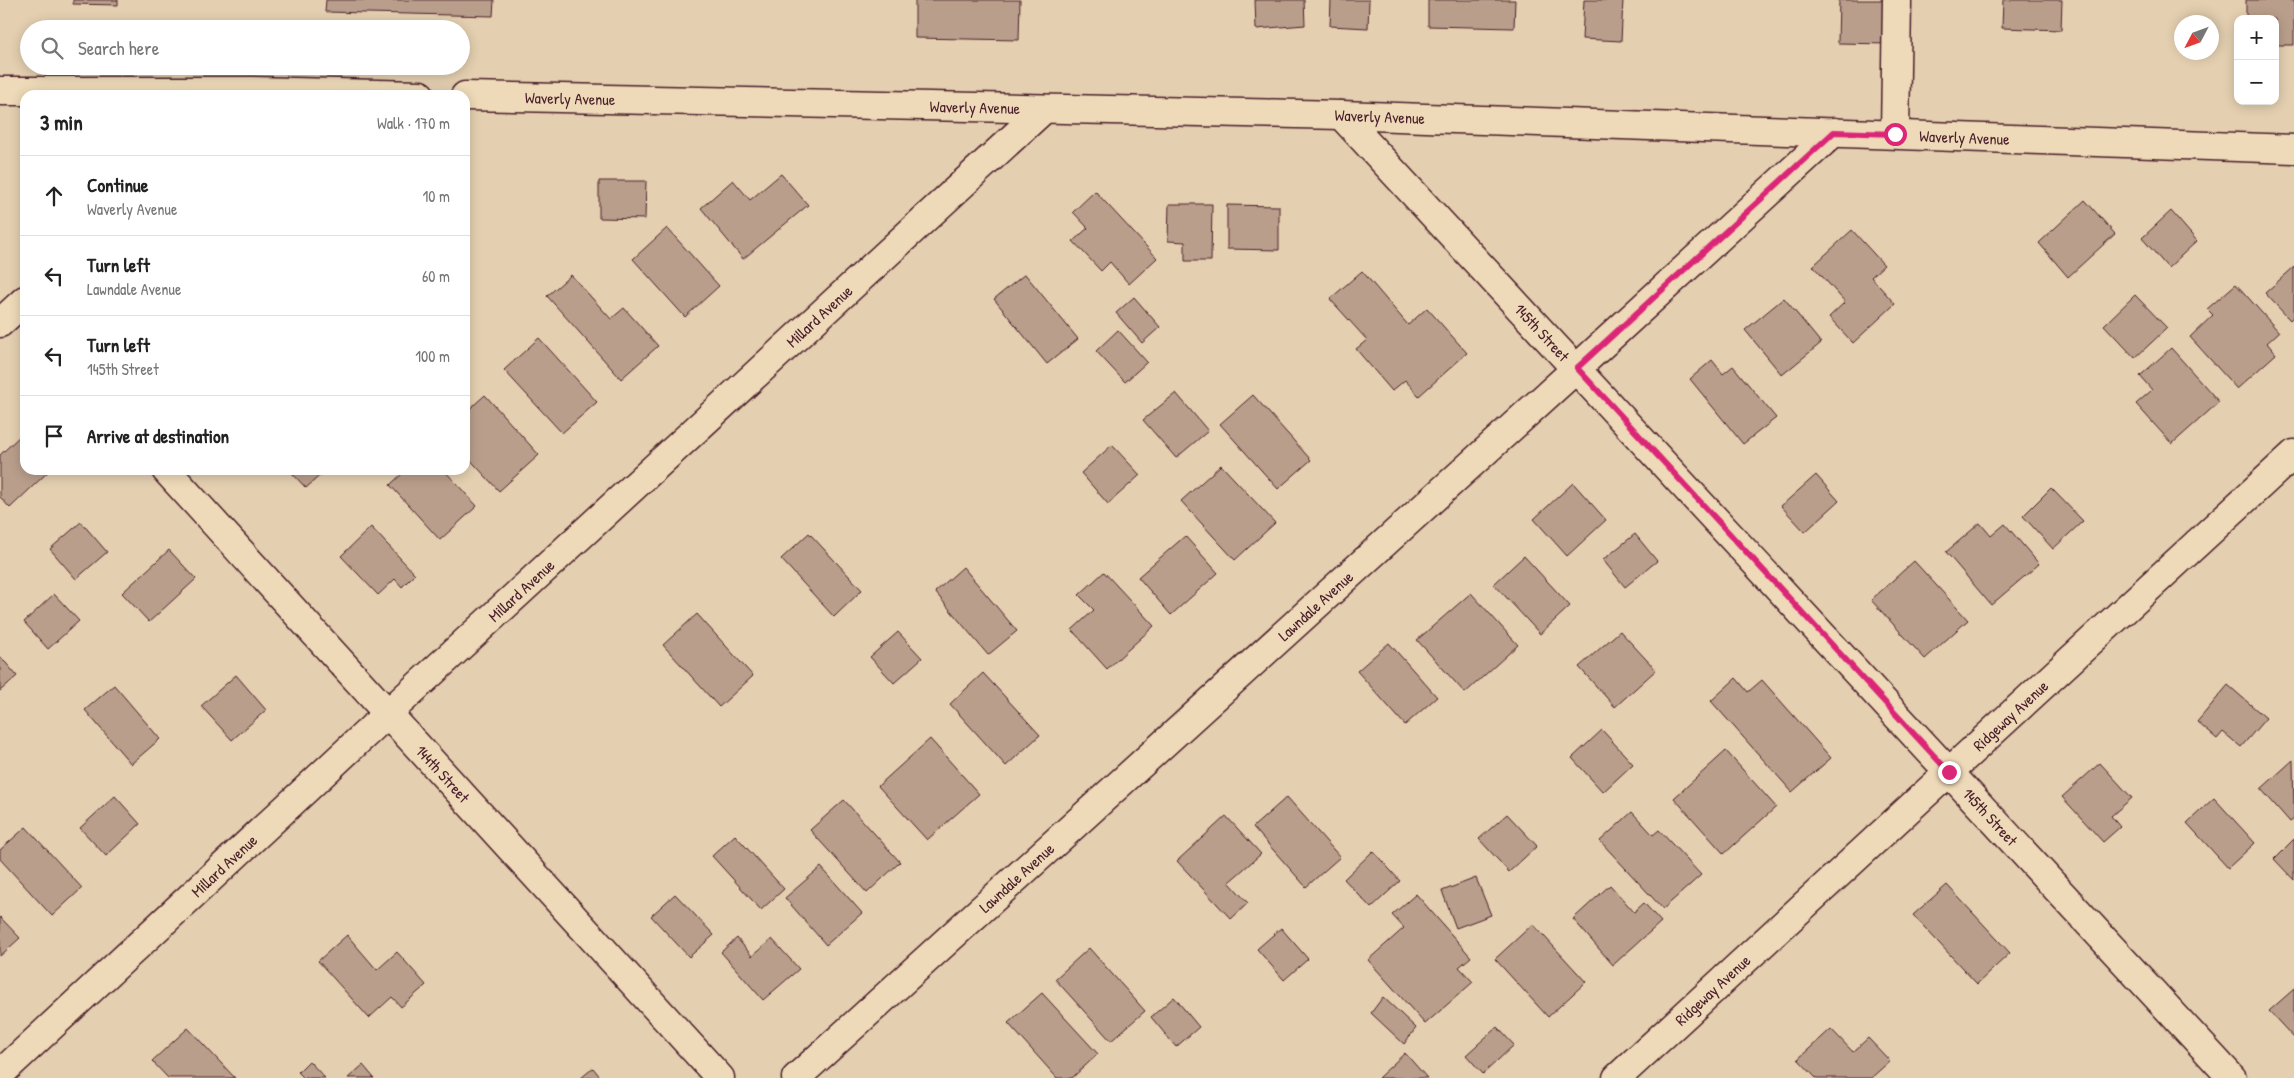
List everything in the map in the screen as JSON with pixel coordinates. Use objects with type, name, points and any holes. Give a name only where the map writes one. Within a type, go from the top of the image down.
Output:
[{"type":"street","points":[[1895,134],[1897,0]]},
{"type":"street","points":[[0,90],[20,90]]},
{"type":"street","name":"Waverly Avenue","points":[[470,96],[1341,115],[2294,149]]},
{"type":"street","name":"Millard Avenue","points":[[0,1074],[387,714],[1044,109]]},
{"type":"street","name":"145th Street","points":[[1341,115],[2232,1078]]},
{"type":"street","name":"Lawndale Avenue","points":[[796,1078],[1834,132]]},
{"type":"street","name":"Ridgeway Avenue","points":[[1616,1078],[2294,454]]},
{"type":"street","name":"144th Street","points":[[171,475],[720,1078]]},
{"type":"building","points":[[73,0],[118,0],[118,5],[73,4]]},
{"type":"building","points":[[326,0],[494,0],[493,16],[325,12]]},
{"type":"building","points":[[915,0],[1020,0],[1019,40],[915,38]]},
{"type":"building","points":[[1255,0],[1304,0],[1305,25],[1256,29]]},
{"type":"building","points":[[1331,0],[1369,0],[1368,28],[1330,26]]},
{"type":"building","points":[[1428,0],[1515,0],[1514,28],[1428,26]]},
{"type":"building","points":[[1584,0],[1623,0],[1621,41],[1582,39]]},
{"type":"building","points":[[1839,0],[1887,0],[1887,44],[1838,43]]},
{"type":"building","points":[[2003,0],[2062,0],[2061,30],[2002,28]]},
{"type":"building","points":[[2246,0],[2294,0],[2294,45],[2279,45],[2279,15],[2246,15]]},
{"type":"building","points":[[781,174],[808,205],[743,259],[701,208],[733,180],[750,200]]},
{"type":"building","points":[[599,181],[646,181],[645,219],[599,218]]},
{"type":"building","points":[[1095,191],[1157,258],[1129,284],[1110,262],[1101,271],[1073,241],[1088,228],[1073,212]]},
{"type":"building","points":[[2085,200],[2115,234],[2068,277],[2039,243]]},
{"type":"building","points":[[1169,204],[1212,204],[1211,261],[1185,261],[1185,242],[1168,241]]},
{"type":"building","points":[[1227,205],[1279,206],[1279,250],[1227,249]]},
{"type":"building","points":[[2171,211],[2197,241],[2168,268],[2142,238]]},
{"type":"building","points":[[667,228],[719,286],[685,317],[633,259]]},
{"type":"building","points":[[1852,230],[1884,265],[1871,277],[1895,304],[1853,343],[1829,317],[1845,302],[1813,266]]},
{"type":"building","points":[[2294,267],[2294,316],[2290,320],[2265,293]]},
{"type":"building","points":[[1362,271],[1408,325],[1427,308],[1467,353],[1419,396],[1405,380],[1392,391],[1356,349],[1367,340],[1330,299]]},
{"type":"building","points":[[1025,274],[1078,339],[1047,364],[994,299]]},
{"type":"building","points":[[571,275],[611,319],[624,308],[658,346],[621,379],[547,296]]},
{"type":"building","points":[[2236,284],[2279,332],[2267,343],[2276,354],[2237,389],[2190,337],[2213,315],[2207,309]]},
{"type":"building","points":[[2135,295],[2167,328],[2135,358],[2104,325]]},
{"type":"building","points":[[1134,297],[1160,327],[1142,343],[1116,313]]},
{"type":"building","points":[[1784,298],[1821,343],[1782,375],[1745,330]]},
{"type":"building","points":[[1118,330],[1147,362],[1125,382],[1096,351]]},
{"type":"building","points":[[539,338],[597,402],[562,433],[504,370]]},
{"type":"building","points":[[2171,348],[2219,402],[2172,444],[2136,404],[2152,390],[2140,376]]},
{"type":"building","points":[[1712,360],[1723,374],[1733,366],[1776,418],[1743,444],[1690,379]]},
{"type":"building","points":[[1176,393],[1208,431],[1176,458],[1143,420]]},
{"type":"building","points":[[485,395],[539,455],[499,491],[470,459],[470,408]]},
{"type":"building","points":[[1253,395],[1311,460],[1278,489],[1220,424]]},
{"type":"building","points":[[20,436],[20,475],[45,475],[10,508],[0,497],[0,455]]},
{"type":"building","points":[[1112,445],[1140,475],[1108,504],[1081,473]]},
{"type":"building","points":[[1221,465],[1275,523],[1235,560],[1181,501]]},
{"type":"building","points":[[294,475],[320,475],[306,488]]},
{"type":"building","points":[[401,475],[449,475],[477,506],[440,540],[390,485]]},
{"type":"building","points":[[1816,475],[1839,501],[1805,532],[1781,506]]},
{"type":"building","points":[[1573,483],[1606,520],[1567,556],[1534,519]]},
{"type":"building","points":[[2051,488],[2083,521],[2053,549],[2023,516]]},
{"type":"building","points":[[81,522],[107,552],[76,579],[50,549]]},
{"type":"building","points":[[1980,523],[1991,536],[2005,524],[2039,564],[1991,605],[1946,552]]},
{"type":"building","points":[[371,527],[415,574],[402,587],[395,579],[378,595],[341,556]]},
{"type":"building","points":[[809,533],[862,590],[834,617],[781,559]]},
{"type":"building","points":[[1635,534],[1657,561],[1625,587],[1603,560]]},
{"type":"building","points":[[1185,536],[1218,573],[1171,615],[1138,577]]},
{"type":"building","points":[[169,550],[196,579],[149,622],[122,593]]},
{"type":"building","points":[[1524,556],[1570,606],[1540,634],[1494,584]]},
{"type":"building","points":[[1914,561],[1968,620],[1925,659],[1871,600]]},
{"type":"building","points":[[963,567],[1017,631],[988,655],[935,592]]},
{"type":"building","points":[[1104,572],[1154,626],[1107,669],[1072,630],[1094,610],[1079,595]]},
{"type":"building","points":[[1471,593],[1518,645],[1465,693],[1417,640]]},
{"type":"building","points":[[54,594],[79,621],[48,649],[24,622]]},
{"type":"building","points":[[697,614],[753,676],[719,707],[663,645]]},
{"type":"building","points":[[1620,631],[1656,670],[1615,707],[1579,667]]},
{"type":"building","points":[[898,632],[922,658],[894,683],[870,657]]},
{"type":"building","points":[[1389,643],[1437,697],[1405,725],[1357,671]]},
{"type":"building","points":[[0,656],[17,676],[0,691]]},
{"type":"building","points":[[983,673],[1040,735],[1006,766],[950,704]]},
{"type":"building","points":[[236,675],[266,710],[232,740],[201,706]]},
{"type":"building","points":[[1736,678],[1748,692],[1762,680],[1831,758],[1792,792],[1711,701]]},
{"type":"building","points":[[114,685],[160,739],[131,764],[85,710]]},
{"type":"building","points":[[2228,685],[2266,718],[2241,747],[2223,732],[2217,739],[2197,722]]},
{"type":"building","points":[[1602,730],[1633,764],[1603,792],[1572,758]]},
{"type":"building","points":[[930,739],[979,794],[927,840],[878,786]]},
{"type":"building","points":[[1726,751],[1776,807],[1724,854],[1674,798]]},
{"type":"building","points":[[2293,760],[2294,819],[2290,822],[2261,789]]},
{"type":"building","points":[[2100,763],[2132,798],[2111,816],[2120,827],[2103,842],[2062,797]]},
{"type":"building","points":[[115,796],[140,824],[106,856],[80,828]]},
{"type":"building","points":[[1287,797],[1340,857],[1306,887],[1253,827]]},
{"type":"building","points":[[2214,798],[2255,843],[2228,868],[2187,823]]},
{"type":"building","points":[[844,800],[900,862],[867,893],[810,830]]},
{"type":"building","points":[[1632,812],[1653,835],[1659,830],[1701,875],[1663,909],[1600,841]]},
{"type":"building","points":[[1507,814],[1537,846],[1509,872],[1479,839]]},
{"type":"building","points":[[1226,816],[1261,854],[1229,882],[1248,903],[1231,919],[1177,861]]},
{"type":"building","points":[[26,827],[82,888],[52,916],[0,859],[0,850]]},
{"type":"building","points":[[735,835],[784,889],[761,910],[712,856]]},
{"type":"building","points":[[2294,839],[2294,880],[2274,859]]},
{"type":"building","points":[[1373,851],[1400,881],[1371,908],[1344,879]]},
{"type":"building","points":[[821,867],[862,913],[826,945],[785,898]]},
{"type":"building","points":[[1476,878],[1491,915],[1456,928],[1442,891]]},
{"type":"building","points":[[1610,885],[1634,912],[1644,903],[1661,922],[1613,965],[1573,919]]},
{"type":"building","points":[[1947,885],[2010,953],[1977,984],[1913,915]]},
{"type":"building","points":[[675,894],[714,935],[689,957],[651,916]]},
{"type":"building","points":[[1416,894],[1471,957],[1459,967],[1473,982],[1425,1024],[1368,960],[1404,928],[1392,915]]},
{"type":"building","points":[[0,917],[20,938],[0,956]]},
{"type":"building","points":[[1533,924],[1586,982],[1548,1017],[1495,959]]},
{"type":"building","points":[[1281,928],[1308,959],[1284,980],[1257,949]]},
{"type":"building","points":[[347,935],[377,970],[397,952],[426,985],[401,1007],[392,997],[369,1018],[318,961]]},
{"type":"building","points":[[737,938],[752,956],[772,939],[799,969],[763,1000],[721,952]]},
{"type":"building","points":[[1089,948],[1145,1011],[1111,1041],[1055,979]]},
{"type":"building","points":[[2294,989],[2294,1038],[2269,1011]]},
{"type":"building","points":[[1042,993],[1098,1054],[1072,1078],[1057,1078],[1008,1023]]},
{"type":"building","points":[[1174,997],[1199,1027],[1176,1047],[1151,1017]]},
{"type":"building","points":[[1383,997],[1416,1028],[1404,1044],[1371,1013]]},
{"type":"building","points":[[1497,1027],[1514,1045],[1483,1074],[1466,1055]]},
{"type":"building","points":[[188,1028],[235,1078],[168,1078],[152,1061]]},
{"type":"building","points":[[1831,1029],[1853,1052],[1868,1038],[1890,1061],[1871,1078],[1816,1078],[1798,1059]]},
{"type":"building","points":[[1405,1053],[1427,1078],[1378,1078]]},
{"type":"building","points":[[309,1061],[325,1078],[304,1078],[298,1072]]},
{"type":"building","points":[[363,1065],[374,1078],[348,1078]]},
{"type":"building","points":[[593,1068],[601,1078],[581,1078]]},
{"type":"route","points":[[1895,134],[1834,132],[1577,368],[1949,772]]}]
